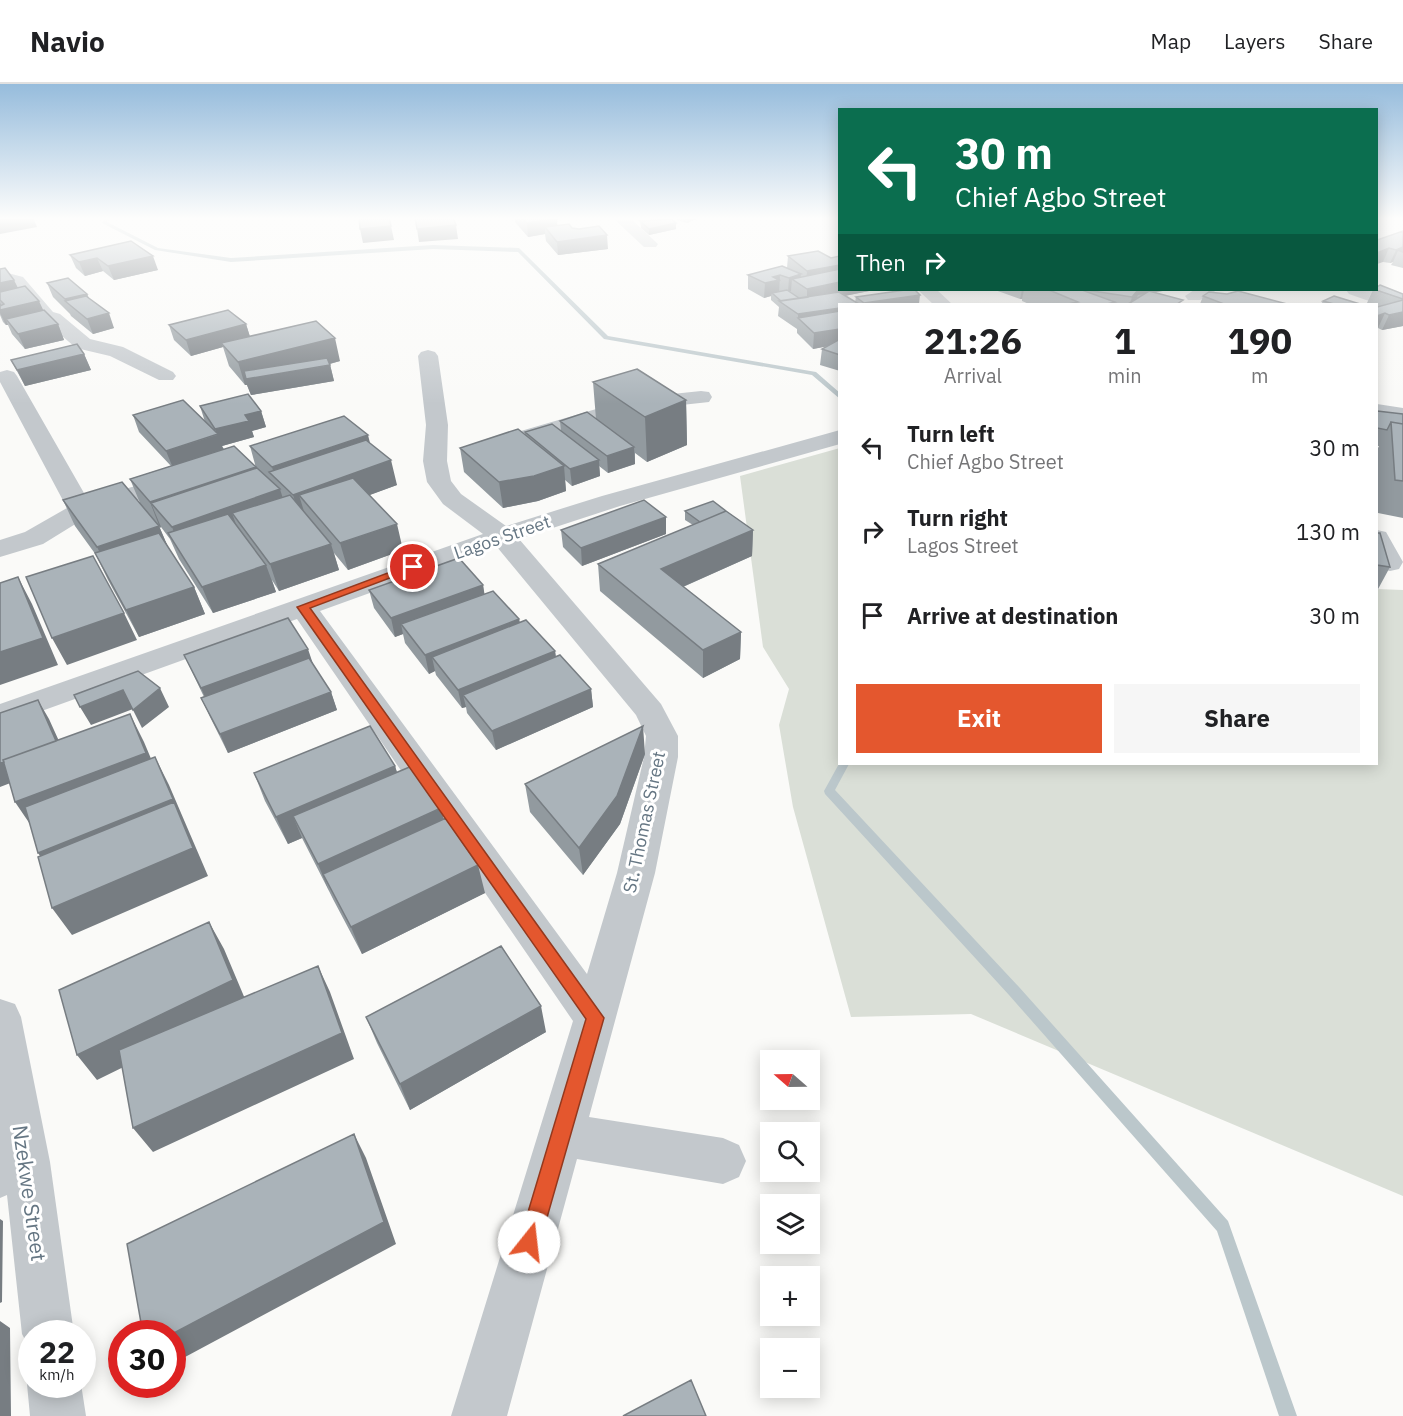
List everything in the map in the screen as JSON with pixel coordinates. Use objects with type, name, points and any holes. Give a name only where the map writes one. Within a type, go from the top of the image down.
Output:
[{"type":"street","points":[[11,279],[17,281],[46,316],[53,318],[83,344],[116,351],[166,376]]},
{"type":"street","points":[[928,291],[942,303]]},
{"type":"street","points":[[1358,291],[1403,307]]},
{"type":"street","points":[[428,356],[437,425],[435,461],[458,455]]},
{"type":"street","points":[[7,376],[81,510]]},
{"type":"street","points":[[492,446],[634,404],[701,397]]},
{"type":"street","points":[[1378,411],[1403,415]]},
{"type":"street","name":"Lagos Street","points":[[0,715],[502,536],[611,501],[838,438]]},
{"type":"street","name":"St. Thomas Street","points":[[435,461],[439,482],[452,499],[502,536],[651,711],[662,736],[661,757],[636,873],[596,1018],[479,1416]]},
{"type":"street","points":[[0,549],[34,538],[81,510],[205,472]]},
{"type":"street","points":[[1378,540],[1390,563]]},
{"type":"street","points":[[303,607],[596,1018]]},
{"type":"street","name":"Nzekwe Street","points":[[0,1017],[14,1168],[45,1320]]},
{"type":"street","points":[[561,1134],[723,1161]]},
{"type":"street","points":[[56,1398],[58,1416]]},
{"type":"shaded area","points":[[838,449],[838,765],[1378,765],[1378,589],[1403,590],[1403,1196],[971,1014],[851,1017],[793,807],[779,725],[789,689],[763,647],[740,476]]},
{"type":"building","points":[[0,279],[14,280],[0,283]]},
{"type":"building","points":[[69,279],[87,294],[65,299],[47,283]]},
{"type":"building","points":[[757,279],[779,280],[765,283]]},
{"type":"building","points":[[792,279],[838,279],[838,282],[807,289]]},
{"type":"building","points":[[1380,285],[1403,294],[1403,299],[1378,291]]},
{"type":"building","points":[[25,286],[39,301],[0,310],[0,306],[4,304],[0,300],[0,292]]},
{"type":"building","points":[[787,290],[799,298],[809,297],[781,301],[772,293]]},
{"type":"building","points":[[898,291],[916,291],[920,295],[864,303],[856,297]]},
{"type":"building","points":[[1051,291],[1085,291],[1115,302],[1073,303],[1078,302]]},
{"type":"building","points":[[1093,291],[1137,291],[1132,297]]},
{"type":"building","points":[[1149,291],[1183,300],[1178,303],[1130,303]]},
{"type":"building","points":[[1238,291],[1283,303],[1221,303],[1203,296],[1209,292],[1227,294]]},
{"type":"building","points":[[839,292],[857,303],[838,303],[838,308],[798,314],[779,301]]},
{"type":"building","points":[[86,296],[109,313],[87,319],[65,301]]},
{"type":"building","points":[[1334,296],[1357,303],[1330,303],[1323,301]]},
{"type":"building","points":[[1403,300],[1403,312],[1378,316],[1378,307]]},
{"type":"building","points":[[44,310],[58,324],[18,334],[6,319]]},
{"type":"building","points":[[228,310],[246,324],[186,340],[169,325]]},
{"type":"building","points":[[838,311],[838,329],[814,333],[798,318]]},
{"type":"building","points":[[316,321],[335,338],[238,362],[221,343]]},
{"type":"building","points":[[838,340],[838,354],[822,349]]},
{"type":"building","points":[[77,344],[84,354],[17,370],[11,360]]},
{"type":"building","points":[[327,358],[330,365],[246,379],[244,371]]},
{"type":"building","points":[[637,369],[686,400],[645,417],[593,382]]},
{"type":"building","points":[[248,394],[261,411],[245,415],[249,421],[215,429],[200,406]]},
{"type":"building","points":[[183,400],[218,434],[166,451],[133,415]]},
{"type":"building","points":[[1378,411],[1403,414],[1403,424],[1391,422],[1387,430],[1378,428]]},
{"type":"building","points":[[587,412],[634,447],[607,456],[560,421]]},
{"type":"building","points":[[344,416],[368,435],[272,467],[250,446]]},
{"type":"building","points":[[1391,422],[1403,424],[1403,481],[1395,480]]},
{"type":"building","points":[[552,424],[599,460],[570,469],[525,432]]},
{"type":"building","points":[[518,429],[564,466],[534,476],[499,482],[460,448]]},
{"type":"building","points":[[366,440],[391,460],[293,495],[269,472]]},
{"type":"building","points":[[234,446],[256,467],[150,502],[130,479]]},
{"type":"building","points":[[257,468],[280,489],[172,527],[151,503]]},
{"type":"building","points":[[353,478],[397,524],[340,543],[299,495]]},
{"type":"building","points":[[122,482],[159,526],[97,547],[63,500]]},
{"type":"building","points":[[290,495],[331,544],[270,564],[232,513]]},
{"type":"building","points":[[644,500],[666,517],[581,548],[561,530]]},
{"type":"building","points":[[713,501],[726,511],[700,522],[685,511]]},
{"type":"building","points":[[726,511],[753,530],[661,569],[741,632],[703,650],[598,564]]},
{"type":"building","points":[[228,514],[266,565],[202,587],[168,533]]},
{"type":"building","points":[[159,533],[194,587],[126,610],[95,553]]},
{"type":"building","points":[[1378,533],[1380,533],[1390,567],[1378,565]]},
{"type":"building","points":[[93,556],[124,613],[52,638],[26,577]]},
{"type":"building","points":[[459,558],[483,585],[391,618],[369,590]]},
{"type":"building","points":[[18,577],[43,638],[0,652],[0,583]]},
{"type":"building","points":[[493,591],[519,619],[425,655],[401,624]]},
{"type":"building","points":[[288,618],[308,649],[201,688],[184,655]]},
{"type":"building","points":[[526,620],[555,651],[458,690],[432,657]]},
{"type":"building","points":[[560,655],[591,689],[492,731],[463,695]]},
{"type":"building","points":[[309,658],[331,692],[220,734],[201,698]]},
{"type":"building","points":[[138,671],[160,688],[133,710],[123,690],[80,707],[74,695]]},
{"type":"building","points":[[38,700],[56,741],[0,763],[0,713]]},
{"type":"building","points":[[130,714],[146,753],[15,802],[3,760]]},
{"type":"building","points":[[370,726],[395,766],[276,817],[254,773]]},
{"type":"building","points":[[643,726],[617,796],[579,848],[525,784]]},
{"type":"building","points":[[155,757],[173,799],[38,853],[25,807]]},
{"type":"building","points":[[412,766],[441,808],[318,864],[293,816]]},
{"type":"building","points":[[174,802],[193,848],[52,908],[38,857]]},
{"type":"building","points":[[446,818],[478,865],[351,927],[323,874]]},
{"type":"building","points":[[209,922],[233,980],[77,1055],[59,990]]},
{"type":"building","points":[[501,946],[541,1006],[400,1084],[366,1017]]},
{"type":"building","points":[[318,966],[342,1033],[133,1128],[119,1050]]},
{"type":"building","points":[[354,1134],[384,1222],[186,1327],[186,1320],[141,1320],[127,1244]]},
{"type":"building","points":[[691,1380],[706,1416],[623,1416]]},
{"type":"waterway","points":[[548,279],[606,338],[814,373],[838,395]]},
{"type":"waterway","points":[[843,765],[829,791],[1014,991],[1223,1226],[1288,1416]]},
{"type":"route","points":[[413,567],[303,607],[596,1018],[529,1242]]}]
